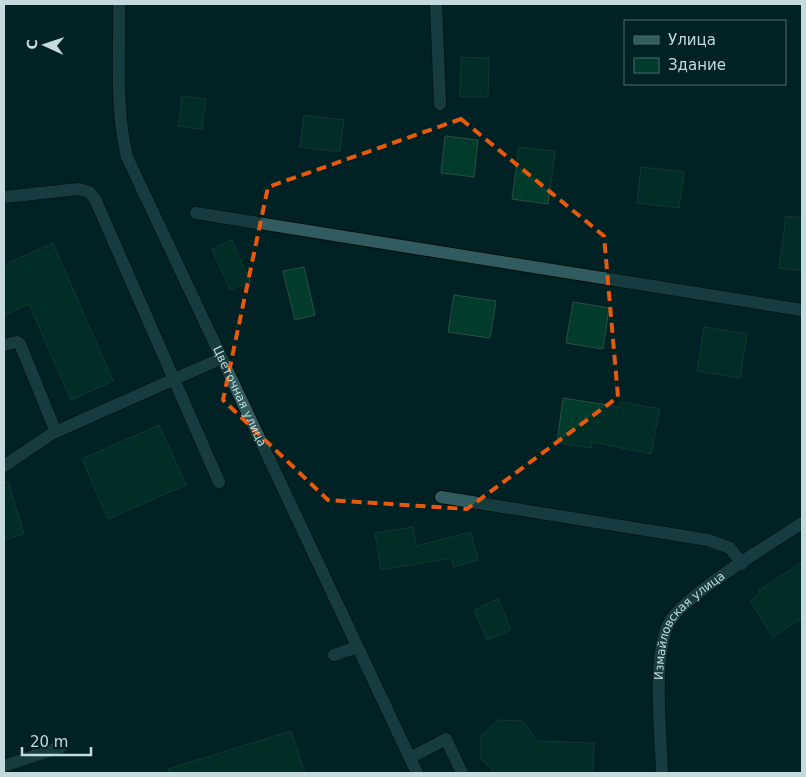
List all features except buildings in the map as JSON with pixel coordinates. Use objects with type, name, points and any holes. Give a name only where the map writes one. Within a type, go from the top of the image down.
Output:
[{"type":"street","name":"Цветочная улица","points":[[119,4],[121,133],[127,157],[417,773]]},
{"type":"street","points":[[436,4],[440,104]]},
{"type":"street","points":[[4,196],[79,189],[89,192],[95,199],[219,482]]},
{"type":"street","points":[[196,213],[802,310]]},
{"type":"street","points":[[4,345],[17,342],[20,344],[56,432]]},
{"type":"street","points":[[4,466],[56,432],[222,358]]},
{"type":"street","points":[[441,497],[708,540],[730,548],[742,564]]},
{"type":"street","name":"Измайловская улица","points":[[662,773],[659,656],[669,622],[694,595],[802,523]]},
{"type":"street","points":[[334,655],[357,647]]},
{"type":"street","points":[[410,758],[446,739],[462,773]]},
{"type":"street","points":[[4,766],[60,747]]},
{"type":"highlighted area","points":[[461,119],[604,236],[618,397],[467,509],[328,500],[223,400],[268,187]]}]
